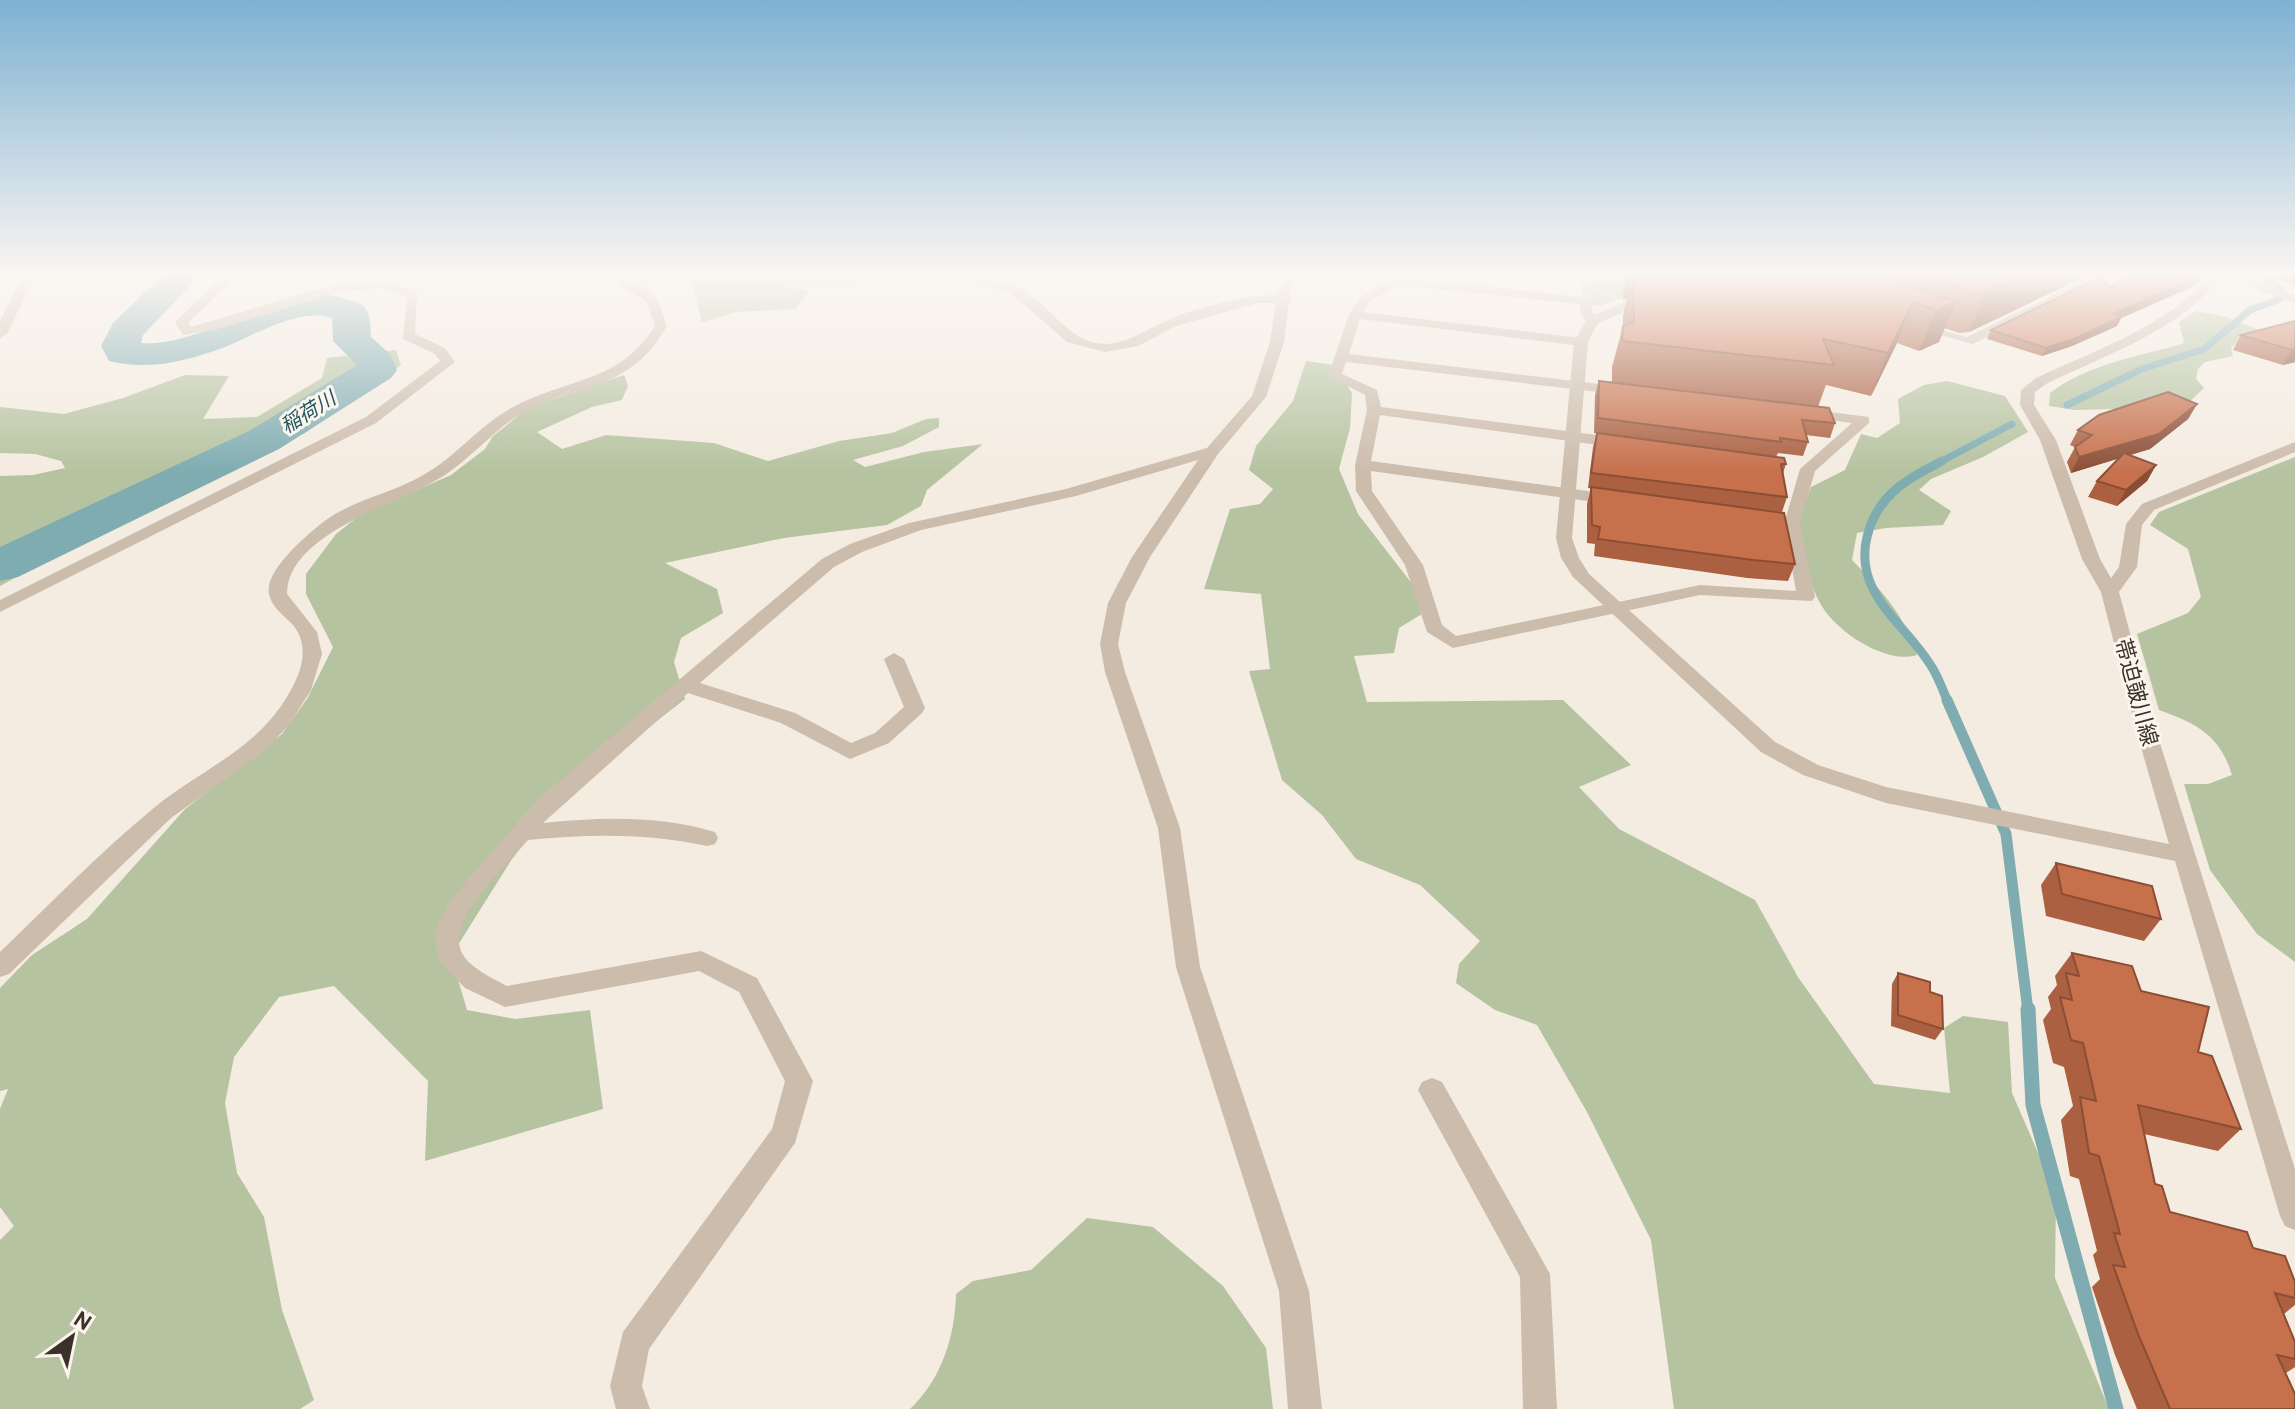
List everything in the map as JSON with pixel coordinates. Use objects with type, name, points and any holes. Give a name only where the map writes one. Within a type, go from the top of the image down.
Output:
[{"type":"street","points":[[0,607],[371,420],[448,362],[440,351],[420,342]]},
{"type":"street","points":[[0,967],[164,811],[247,753],[281,722],[312,673],[310,634],[279,597],[277,586],[290,562],[310,542],[338,519],[391,498],[438,473],[466,454],[504,418],[537,402],[614,374],[654,342]]},
{"type":"street","points":[[1082,342],[1105,348],[1135,342]]},
{"type":"street","points":[[1277,342],[1259,397],[1212,451],[1141,557],[1117,603],[1109,644],[1115,672],[1169,828],[1188,967],[1294,1291],[1305,1409]]},
{"type":"street","points":[[1345,342],[1335,376],[1372,393],[1374,410],[1363,465],[1364,491],[1414,565],[1434,628],[1453,642],[1700,590],[1806,597],[1785,523],[1800,468],[1864,420],[1788,411]]},
{"type":"street","points":[[1581,342],[1566,493],[1564,538],[1570,558],[1582,577],[1768,747],[1798,766],[1838,784],[2185,855]]},
{"type":"street","name":"帯迫皷川線","points":[[2120,342],[2028,390],[2027,405],[2048,440],[2091,559],[2110,592],[2148,737],[2295,1216]]},
{"type":"street","points":[[1340,357],[1637,392]]},
{"type":"street","points":[[1374,410],[1634,445]]},
{"type":"street","points":[[2110,592],[2128,567],[2134,524],[2148,507],[2295,447]]},
{"type":"street","points":[[633,1409],[626,1386],[634,1343],[785,1134],[799,1081],[748,985],[701,961],[505,997],[474,981],[448,954],[446,933],[459,905],[546,804],[828,563],[857,545],[914,527],[1069,494],[1212,451]]},
{"type":"street","points":[[1363,465],[1641,503]]},
{"type":"street","points":[[685,685],[788,718],[850,752],[882,738],[915,708],[894,659]]},
{"type":"street","points":[[521,833],[609,823],[670,829],[707,838]]},
{"type":"street","points":[[1432,1090],[1535,1274],[1540,1409]]},
{"type":"green space","points":[[2238,342],[2231,348],[2233,356],[2205,362],[2198,369],[2196,379],[2204,388],[2184,407],[2075,410],[2049,406],[2050,393],[2081,374],[2184,343]]},
{"type":"green space","points":[[396,350],[401,365],[305,433],[118,522],[0,586],[0,476],[33,475],[65,468],[61,461],[35,454],[0,453],[0,407],[64,414],[123,398],[185,375],[229,376],[203,419],[257,417],[322,378],[327,358]]},
{"type":"green space","points":[[1306,361],[1334,365],[1352,393],[1350,428],[1339,469],[1358,514],[1413,585],[1422,614],[1399,628],[1394,653],[1354,656],[1367,702],[1563,700],[1631,765],[1579,787],[1619,829],[1755,900],[1798,977],[1874,1084],[1950,1093],[1944,1028],[1963,1016],[2008,1022],[2012,1093],[2056,1194],[2055,1278],[2109,1409],[1674,1409],[1651,1240],[1587,1112],[1537,1025],[1495,1010],[1456,983],[1459,964],[1480,941],[1420,885],[1356,859],[1322,815],[1282,780],[1249,671],[1270,669],[1261,594],[1204,589],[1230,509],[1260,504],[1273,489],[1249,470],[1256,446],[1293,401]]},
{"type":"green space","points":[[624,375],[628,386],[622,400],[592,407],[537,432],[562,449],[606,435],[714,443],[768,461],[839,441],[892,433],[926,419],[939,418],[939,427],[903,446],[853,460],[865,467],[924,452],[983,444],[927,490],[921,506],[887,525],[784,538],[665,563],[717,589],[723,613],[681,638],[674,662],[685,699],[563,794],[512,859],[451,956],[467,1010],[515,1019],[590,1010],[603,1109],[425,1161],[428,1081],[334,986],[279,997],[234,1057],[225,1103],[237,1173],[264,1217],[282,1310],[314,1400],[300,1409],[0,1409],[0,1240],[14,1226],[0,1207],[0,1109],[8,1089],[0,1091],[0,988],[32,955],[87,919],[185,809],[282,734],[307,699],[333,647],[306,594],[306,574],[336,534],[360,515],[451,475],[485,449],[493,436],[528,408]]},
{"type":"green space","points":[[1947,381],[2005,396],[2028,432],[1983,457],[1931,479],[1919,490],[1951,511],[1943,525],[1857,533],[1852,560],[1899,615],[1917,655],[1890,655],[1861,643],[1826,612],[1809,576],[1800,519],[1811,487],[1845,470],[1861,434],[1877,438],[1900,423],[1898,399],[1924,385]]},
{"type":"green space","points":[[2295,457],[2295,962],[2257,934],[2210,870],[2184,784],[2208,784],[2232,775],[2221,750],[2205,732],[2159,710],[2137,634],[2188,613],[2201,597],[2188,549],[2150,525],[2159,512]]},
{"type":"green space","points":[[1087,1218],[1153,1227],[1223,1286],[1266,1348],[1273,1409],[910,1409],[930,1385],[944,1357],[953,1326],[956,1294],[973,1281],[1031,1270]]},
{"type":"building","points":[[1629,342],[1824,342],[1834,365]]},
{"type":"building","points":[[1836,342],[1894,342],[1888,353]]},
{"type":"building","points":[[2027,342],[2065,342],[2046,348]]},
{"type":"building","points":[[2264,342],[2295,342],[2295,349]]},
{"type":"building","points":[[1599,381],[1829,408],[1835,423],[1802,420],[1808,442],[1780,438],[1781,442],[1598,418]]},
{"type":"building","points":[[2168,392],[2197,404],[2159,434],[2079,457],[2075,447],[2092,435],[2078,430],[2099,415]]},
{"type":"building","points":[[1597,433],[1784,458],[1786,464],[1781,464],[1787,497],[1591,473]]},
{"type":"building","points":[[2124,453],[2156,465],[2126,490],[2097,481]]},
{"type":"building","points":[[1591,487],[1784,513],[1795,564],[1598,539],[1600,527],[1592,525]]},
{"type":"building","points":[[2056,863],[2152,886],[2161,919],[2062,894]]},
{"type":"building","points":[[2072,953],[2132,966],[2141,991],[2209,1007],[2198,1052],[2212,1056],[2241,1129],[2138,1105],[2155,1184],[2162,1186],[2170,1212],[2247,1232],[2253,1248],[2285,1256],[2295,1282],[2295,1298],[2275,1293],[2295,1342],[2295,1359],[2277,1355],[2295,1394],[2295,1409],[2170,1409],[2113,1265],[2125,1267],[2114,1233],[2120,1234],[2099,1156],[2089,1153],[2080,1097],[2096,1101],[2083,1043],[2071,1040],[2060,997],[2072,1000],[2066,973],[2079,976]]},
{"type":"building","points":[[1898,973],[1930,982],[1930,992],[1942,996],[1943,1029],[1898,1015]]},
{"type":"waterway","name":"稲荷川","points":[[122,342],[123,353],[150,355],[202,342]]},
{"type":"waterway","name":"稲荷川","points":[[0,566],[264,440],[377,370],[376,362],[353,342]]},
{"type":"waterway","points":[[2067,405],[2142,369],[2204,349],[2213,342]]},
{"type":"waterway","points":[[1938,463],[2012,424]]},
{"type":"waterway","points":[[1942,461],[1906,482],[1886,499],[1872,522],[1865,557],[1875,592],[1933,669],[1948,702]]},
{"type":"waterway","points":[[1947,700],[2006,834],[2028,1011]]},
{"type":"waterway","points":[[2028,1009],[2033,1105],[2116,1409]]}]
